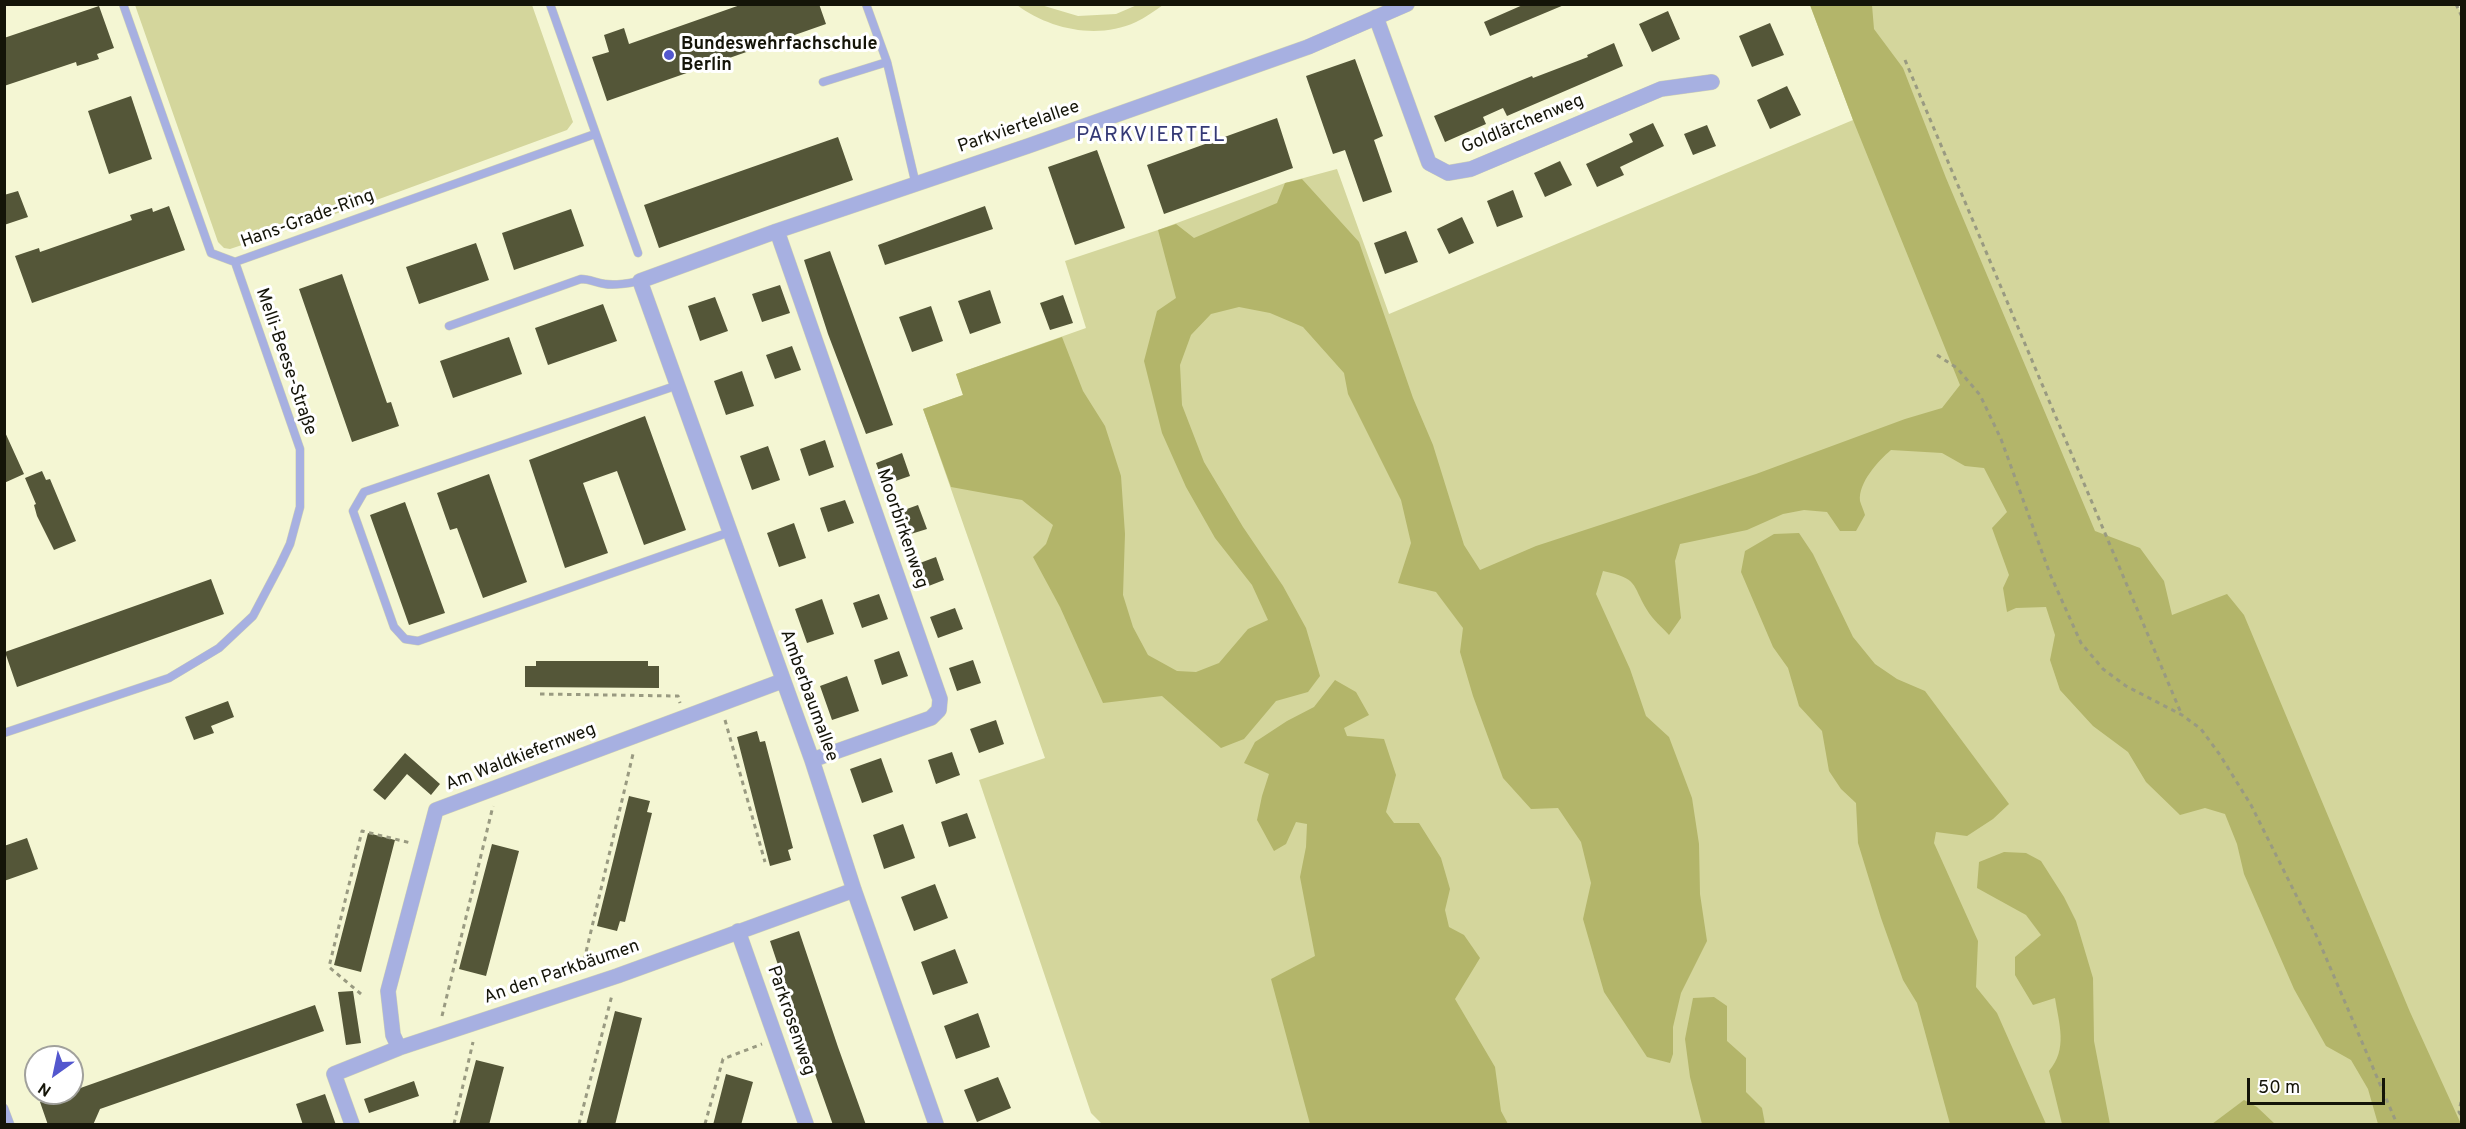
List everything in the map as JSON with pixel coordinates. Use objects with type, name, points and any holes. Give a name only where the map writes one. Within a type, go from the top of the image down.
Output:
[{"type":"street","name":"Parkviertelallee","points":[[640,281],[777,231],[916,185],[1308,47],[1407,4]]},
{"type":"street","name":"Goldlärchenweg","points":[[1376,17],[1429,163],[1448,173],[1471,169],[1661,89],[1712,82]]},
{"type":"street","name":"Moorbirkenweg","points":[[777,231],[940,699],[939,710],[931,718],[812,760]]},
{"type":"street","name":"Amberbaumallee","points":[[640,281],[812,760],[854,890],[936,1125]]},
{"type":"street","name":"Am Waldkiefernweg","points":[[399,1048],[393,1035],[388,991],[436,810],[782,681]]},
{"type":"street","name":"An den Parkbäumen","points":[[352,1125],[334,1074],[399,1048],[616,976],[854,890]]},
{"type":"street","name":"Parkrosenweg","points":[[738,931],[806,1125]]},
{"type":"lane","name":"Hans-Grade-Ring","points":[[123,4],[211,253],[235,262],[595,134]]},
{"type":"lane","points":[[550,4],[638,253]]},
{"type":"lane","points":[[866,4],[887,62],[916,185]]},
{"type":"lane","points":[[823,82],[887,62]]},
{"type":"lane","name":"Melli-Beese-Straße","points":[[4,734],[169,678],[219,648],[253,616],[280,566],[290,544],[300,507],[300,449],[235,262]]},
{"type":"lane","points":[[448,326],[581,279],[617,285],[640,281]]},
{"type":"lane","points":[[678,385],[364,492],[353,511],[393,627],[405,639],[418,641],[730,532]]},
{"type":"lane","points":[[4,1108],[10,1125]]},
{"type":"path","points":[[2456,4],[2462,17]]},
{"type":"path","points":[[1905,60],[2182,715]]},
{"type":"path","points":[[1937,354],[1958,368],[1980,395],[2001,439],[2050,574],[2081,643],[2103,669],[2126,686],[2182,715],[2200,729],[2220,755],[2251,805],[2318,939],[2397,1125]]},
{"type":"path","points":[[540,694],[678,696],[685,717]]},
{"type":"path","points":[[721,704],[765,862]]},
{"type":"path","points":[[577,989],[638,735]]},
{"type":"path","points":[[438,1036],[498,787]]},
{"type":"path","points":[[361,994],[329,967],[362,831],[427,847]]},
{"type":"path","points":[[579,1125],[616,976]]},
{"type":"path","points":[[453,1125],[477,1023]]},
{"type":"path","points":[[705,1125],[723,1059],[775,1040]]},
{"type":"path","points":[[2462,1102],[2459,1112],[2462,1117]]},
{"type":"green space","points":[[135,5],[532,5],[573,122],[567,130],[371,202],[230,249],[224,248],[218,242]]},
{"type":"green space","points":[[1017,5],[1041,5],[1078,16],[1116,14],[1137,5],[1163,5],[1139,20],[1121,27],[1090,31],[1058,26]]},
{"type":"green space","points":[[1810,5],[2457,5],[2462,15],[2461,1124],[1102,1124],[1091,1113],[979,780],[1045,758],[923,409],[963,395],[956,374],[1086,328],[1065,261],[1158,230],[1285,183],[1337,169],[1389,314],[1853,120]]},
{"type":"green space","points":[[1810,5],[1872,5],[1874,29],[1903,68],[1946,178],[2095,531],[2140,548],[2164,581],[2172,615],[2227,594],[2244,615],[2410,1012],[2461,1124],[2378,1124],[2368,1089],[2351,1060],[2326,1046],[2294,989],[2244,874],[2237,844],[2225,814],[2205,808],[2180,815],[2146,782],[2128,752],[2093,726],[2060,690],[2050,660],[2055,635],[2046,607],[2016,608],[2007,612],[2003,588],[2009,575],[1992,528],[2007,512],[1984,468],[1965,466],[1942,453],[1891,450],[1875,466],[1862,487],[1860,501],[1865,515],[1856,531],[1840,531],[1827,512],[1804,510],[1783,514],[1747,530],[1680,544],[1675,561],[1681,618],[1669,635],[1654,620],[1629,580],[1603,571],[1596,594],[1630,669],[1646,716],[1669,737],[1692,798],[1699,844],[1700,894],[1707,941],[1681,993],[1673,1027],[1673,1054],[1670,1063],[1647,1057],[1604,992],[1583,919],[1591,883],[1581,842],[1558,808],[1531,809],[1503,778],[1473,696],[1460,652],[1463,628],[1436,592],[1398,583],[1411,543],[1401,500],[1348,394],[1344,373],[1303,327],[1270,313],[1239,307],[1211,314],[1191,335],[1180,365],[1182,405],[1204,462],[1243,527],[1283,586],[1306,628],[1320,676],[1308,692],[1276,701],[1244,739],[1221,748],[1162,696],[1103,703],[1060,607],[1033,557],[1046,544],[1053,525],[1022,500],[951,487],[923,409],[963,395],[956,374],[1062,337],[1083,391],[1105,426],[1121,476],[1125,534],[1123,595],[1133,627],[1148,655],[1177,671],[1196,672],[1219,663],[1248,629],[1268,620],[1252,585],[1215,538],[1186,487],[1162,433],[1144,361],[1157,311],[1176,298],[1158,230],[1176,224],[1194,238],[1277,203],[1285,183],[1302,179],[1359,242],[1413,398],[1433,445],[1464,545],[1480,570],[1536,546],[1756,474],[1905,419],[1942,408],[1960,385],[1853,120]]},
{"type":"green space","points":[[1799,533],[1813,554],[1853,637],[1875,664],[1897,679],[1925,691],[2009,804],[1993,819],[1967,836],[1936,832],[1934,843],[1978,941],[1976,987],[1997,1013],[2046,1124],[1950,1124],[1917,1003],[1903,980],[1858,843],[1856,803],[1841,789],[1829,771],[1822,731],[1799,706],[1788,668],[1773,647],[1741,572],[1745,551],[1774,534]]},
{"type":"green space","points":[[1335,680],[1356,692],[1369,715],[1344,728],[1347,736],[1384,739],[1396,775],[1386,812],[1394,823],[1419,823],[1441,858],[1450,889],[1445,910],[1449,927],[1464,935],[1480,958],[1455,999],[1495,1067],[1501,1111],[1508,1124],[1310,1124],[1271,979],[1315,956],[1300,877],[1306,847],[1307,824],[1296,822],[1286,844],[1274,851],[1257,820],[1269,774],[1244,763],[1255,742],[1314,707]]},
{"type":"green space","points":[[2004,852],[2026,853],[2041,861],[2076,921],[2093,978],[2094,1041],[2110,1124],[2062,1124],[2049,1071],[2059,1054],[2061,1036],[2055,998],[2033,1005],[2015,975],[2015,957],[2041,935],[2026,915],[1977,888],[1979,862]]},
{"type":"green space","points":[[1714,997],[1727,1006],[1727,1041],[1746,1058],[1746,1092],[1762,1108],[1765,1124],[1702,1124],[1690,1077],[1685,1039],[1693,998]]},
{"type":"green space","points":[[2244,1100],[2257,1107],[2275,1124],[2212,1124]]},
{"type":"building","name":"Bundeswehrfachschule Berlin","points":[[743,4],[819,4],[826,24],[607,101],[592,57],[609,52],[604,35],[624,28],[629,44]]},
{"type":"building","points":[[1525,4],[1564,5],[1490,36],[1484,22]]},
{"type":"building","points":[[99,6],[114,48],[97,54],[99,59],[77,66],[76,62],[4,86],[4,38]]},
{"type":"building","points":[[1668,11],[1680,39],[1652,52],[1639,24]]},
{"type":"building","points":[[1770,23],[1784,55],[1752,67],[1739,36]]},
{"type":"building","points":[[1614,43],[1623,66],[1507,116],[1503,108],[1483,117],[1486,124],[1445,142],[1434,116],[1532,76],[1533,78],[1588,57],[1587,55]]},
{"type":"building","points":[[1355,59],[1383,136],[1374,140],[1392,192],[1363,202],[1345,150],[1333,154],[1306,76]]},
{"type":"building","points":[[1787,86],[1801,115],[1770,129],[1757,100]]},
{"type":"building","points":[[131,96],[152,159],[109,174],[88,111]]},
{"type":"building","points":[[1277,118],[1293,168],[1164,214],[1147,165]]},
{"type":"building","points":[[1653,123],[1664,146],[1620,167],[1624,175],[1597,187],[1586,164],[1633,142],[1629,134]]},
{"type":"building","points":[[1707,125],[1716,146],[1693,155],[1684,134]]},
{"type":"building","points":[[838,137],[853,180],[659,248],[644,205]]},
{"type":"building","points":[[1097,150],[1125,228],[1075,245],[1048,167]]},
{"type":"building","points":[[1560,161],[1572,185],[1545,197],[1534,173]]},
{"type":"building","points":[[1513,190],[1523,217],[1497,227],[1487,201]]},
{"type":"building","points":[[18,191],[28,217],[4,225],[4,195]]},
{"type":"building","points":[[169,206],[185,250],[32,303],[15,256],[39,248],[40,252],[132,220],[130,215],[152,208],[153,212]]},
{"type":"building","points":[[985,206],[993,229],[885,265],[878,245]]},
{"type":"building","points":[[571,209],[584,246],[514,270],[502,233]]},
{"type":"building","points":[[1462,217],[1474,243],[1449,254],[1437,229]]},
{"type":"building","points":[[1406,231],[1418,262],[1385,274],[1374,243]]},
{"type":"building","points":[[476,243],[489,280],[419,304],[406,267]]},
{"type":"building","points":[[830,251],[893,425],[866,434],[828,334],[804,260]]},
{"type":"building","points":[[342,274],[387,403],[391,402],[399,426],[352,442],[299,289]]},
{"type":"building","points":[[780,285],[790,313],[762,322],[752,294]]},
{"type":"building","points":[[990,290],[1001,323],[970,334],[958,301]]},
{"type":"building","points":[[1063,295],[1073,323],[1050,330],[1040,303]]},
{"type":"building","points":[[715,297],[728,331],[700,341],[688,306]]},
{"type":"building","points":[[603,304],[617,341],[548,365],[535,328]]},
{"type":"building","points":[[931,306],[943,341],[912,352],[899,317]]},
{"type":"building","points":[[509,337],[522,374],[453,398],[440,361]]},
{"type":"building","points":[[792,346],[801,370],[775,379],[766,355]]},
{"type":"building","points":[[742,371],[754,406],[726,415],[714,381]]},
{"type":"building","points":[[645,416],[686,530],[644,545],[617,471],[583,483],[608,553],[565,568],[529,460]]},
{"type":"building","points":[[4,430],[24,474],[4,483]]},
{"type":"building","points":[[825,440],[834,467],[809,476],[800,449]]},
{"type":"building","points":[[768,446],[780,480],[752,490],[740,456]]},
{"type":"building","points":[[902,453],[910,476],[884,485],[876,463]]},
{"type":"building","points":[[42,471],[46,480],[50,479],[76,541],[54,550],[37,516],[34,505],[36,504],[25,478]]},
{"type":"building","points":[[489,474],[527,582],[483,598],[457,528],[450,530],[437,493]]},
{"type":"building","points":[[845,500],[854,523],[828,532],[820,508]]},
{"type":"building","points":[[405,502],[445,613],[409,625],[370,515]]},
{"type":"building","points":[[918,505],[927,529],[901,537],[893,514]]},
{"type":"building","points":[[794,523],[806,558],[779,567],[767,533]]},
{"type":"building","points":[[936,557],[944,580],[921,589],[912,566]]},
{"type":"building","points":[[211,579],[224,614],[17,687],[5,652]]},
{"type":"building","points":[[879,594],[888,619],[862,628],[853,603]]},
{"type":"building","points":[[822,599],[834,634],[807,643],[795,609]]},
{"type":"building","points":[[955,608],[963,629],[938,638],[930,617]]},
{"type":"building","points":[[899,651],[908,676],[882,685],[874,660]]},
{"type":"building","points":[[973,660],[981,683],[957,691],[949,668]]},
{"type":"building","points":[[536,661],[648,661],[648,666],[659,666],[659,688],[525,687],[525,666],[536,666]]},
{"type":"building","points":[[847,676],[859,711],[832,720],[820,686]]},
{"type":"building","points":[[228,701],[234,717],[211,726],[214,733],[194,740],[185,717]]},
{"type":"building","points":[[996,720],[1004,744],[979,753],[970,729]]},
{"type":"building","points":[[757,731],[760,742],[765,741],[793,848],[788,850],[791,860],[770,866],[737,737]]},
{"type":"building","points":[[952,752],[960,775],[936,784],[928,760]]},
{"type":"building","points":[[405,753],[440,784],[431,795],[407,774],[385,800],[373,790]]},
{"type":"building","points":[[881,758],[893,792],[862,803],[850,769]]},
{"type":"building","points":[[629,796],[650,801],[647,812],[652,813],[625,922],[620,921],[617,931],[597,926]]},
{"type":"building","points":[[967,813],[976,838],[949,847],[941,822]]},
{"type":"building","points":[[903,824],[915,858],[884,869],[873,835]]},
{"type":"building","points":[[368,833],[395,840],[361,972],[334,965]]},
{"type":"building","points":[[27,838],[38,869],[4,881],[4,846]]},
{"type":"building","points":[[492,844],[519,851],[486,976],[459,969]]},
{"type":"building","points":[[935,884],[948,918],[914,931],[901,897]]},
{"type":"building","points":[[799,931],[866,1125],[833,1125],[803,1040],[770,941]]},
{"type":"building","points":[[955,949],[968,983],[933,995],[921,962]]},
{"type":"building","points":[[353,991],[361,1043],[346,1045],[338,992]]},
{"type":"building","points":[[315,1005],[324,1031],[100,1109],[93,1125],[48,1125],[41,1105],[84,1105],[84,1087]]},
{"type":"building","points":[[615,1011],[642,1018],[615,1125],[586,1125]]},
{"type":"building","points":[[978,1013],[990,1047],[956,1059],[944,1026]]},
{"type":"building","points":[[476,1060],[504,1067],[489,1125],[459,1125]]},
{"type":"building","points":[[726,1074],[753,1082],[741,1125],[713,1125]]},
{"type":"building","points":[[998,1077],[1011,1108],[977,1122],[964,1090]]},
{"type":"building","points":[[414,1081],[419,1096],[369,1113],[364,1099]]},
{"type":"building","points":[[325,1094],[336,1125],[303,1125],[296,1104]]},
{"type":"place","name":"Bundeswehrfachschule Berlin","points":[[669,55]]},
{"type":"district","name":"PARKVIERTEL","points":[[1151,137]]}]
